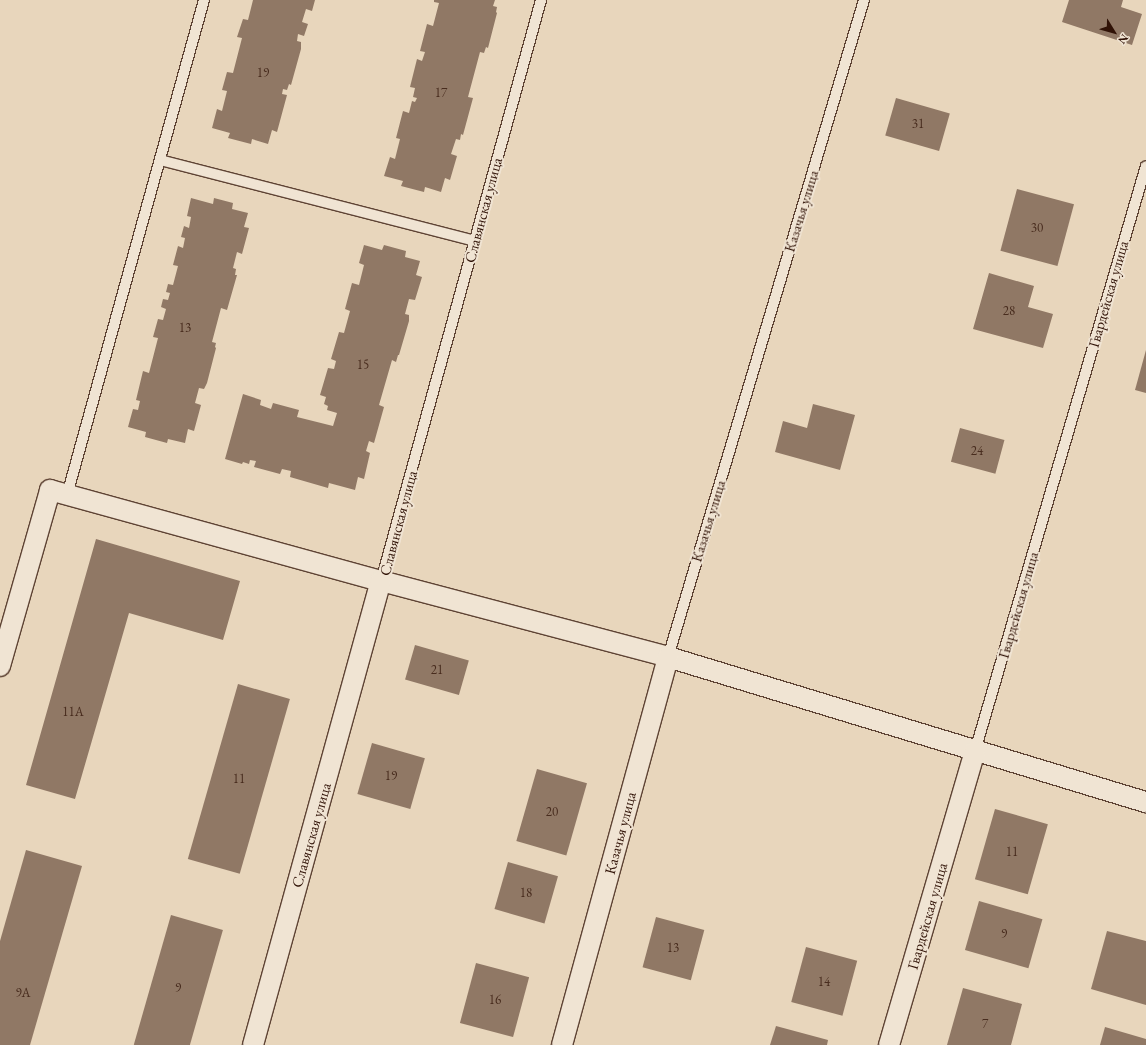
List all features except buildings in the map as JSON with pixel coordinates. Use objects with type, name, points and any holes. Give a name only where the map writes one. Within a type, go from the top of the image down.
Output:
[{"type":"street","points":[[0,666],[58,492],[382,581],[668,657],[1146,802]]},
{"type":"street","name":"Славянская улица","points":[[253,1045],[382,581]]},
{"type":"street","name":"Казачья улица","points":[[562,1045],[668,657]]},
{"type":"street","name":"Гвардейская улица","points":[[889,1045],[975,751]]},
{"type":"lane","points":[[58,492],[160,160],[204,0]]},
{"type":"lane","name":"Славянская улица","points":[[382,581],[540,0]]},
{"type":"lane","name":"Казачья улица","points":[[668,657],[864,0]]},
{"type":"lane","points":[[160,160],[475,241]]},
{"type":"lane","name":"Гвардейская улица","points":[[975,751],[1146,166]]}]
